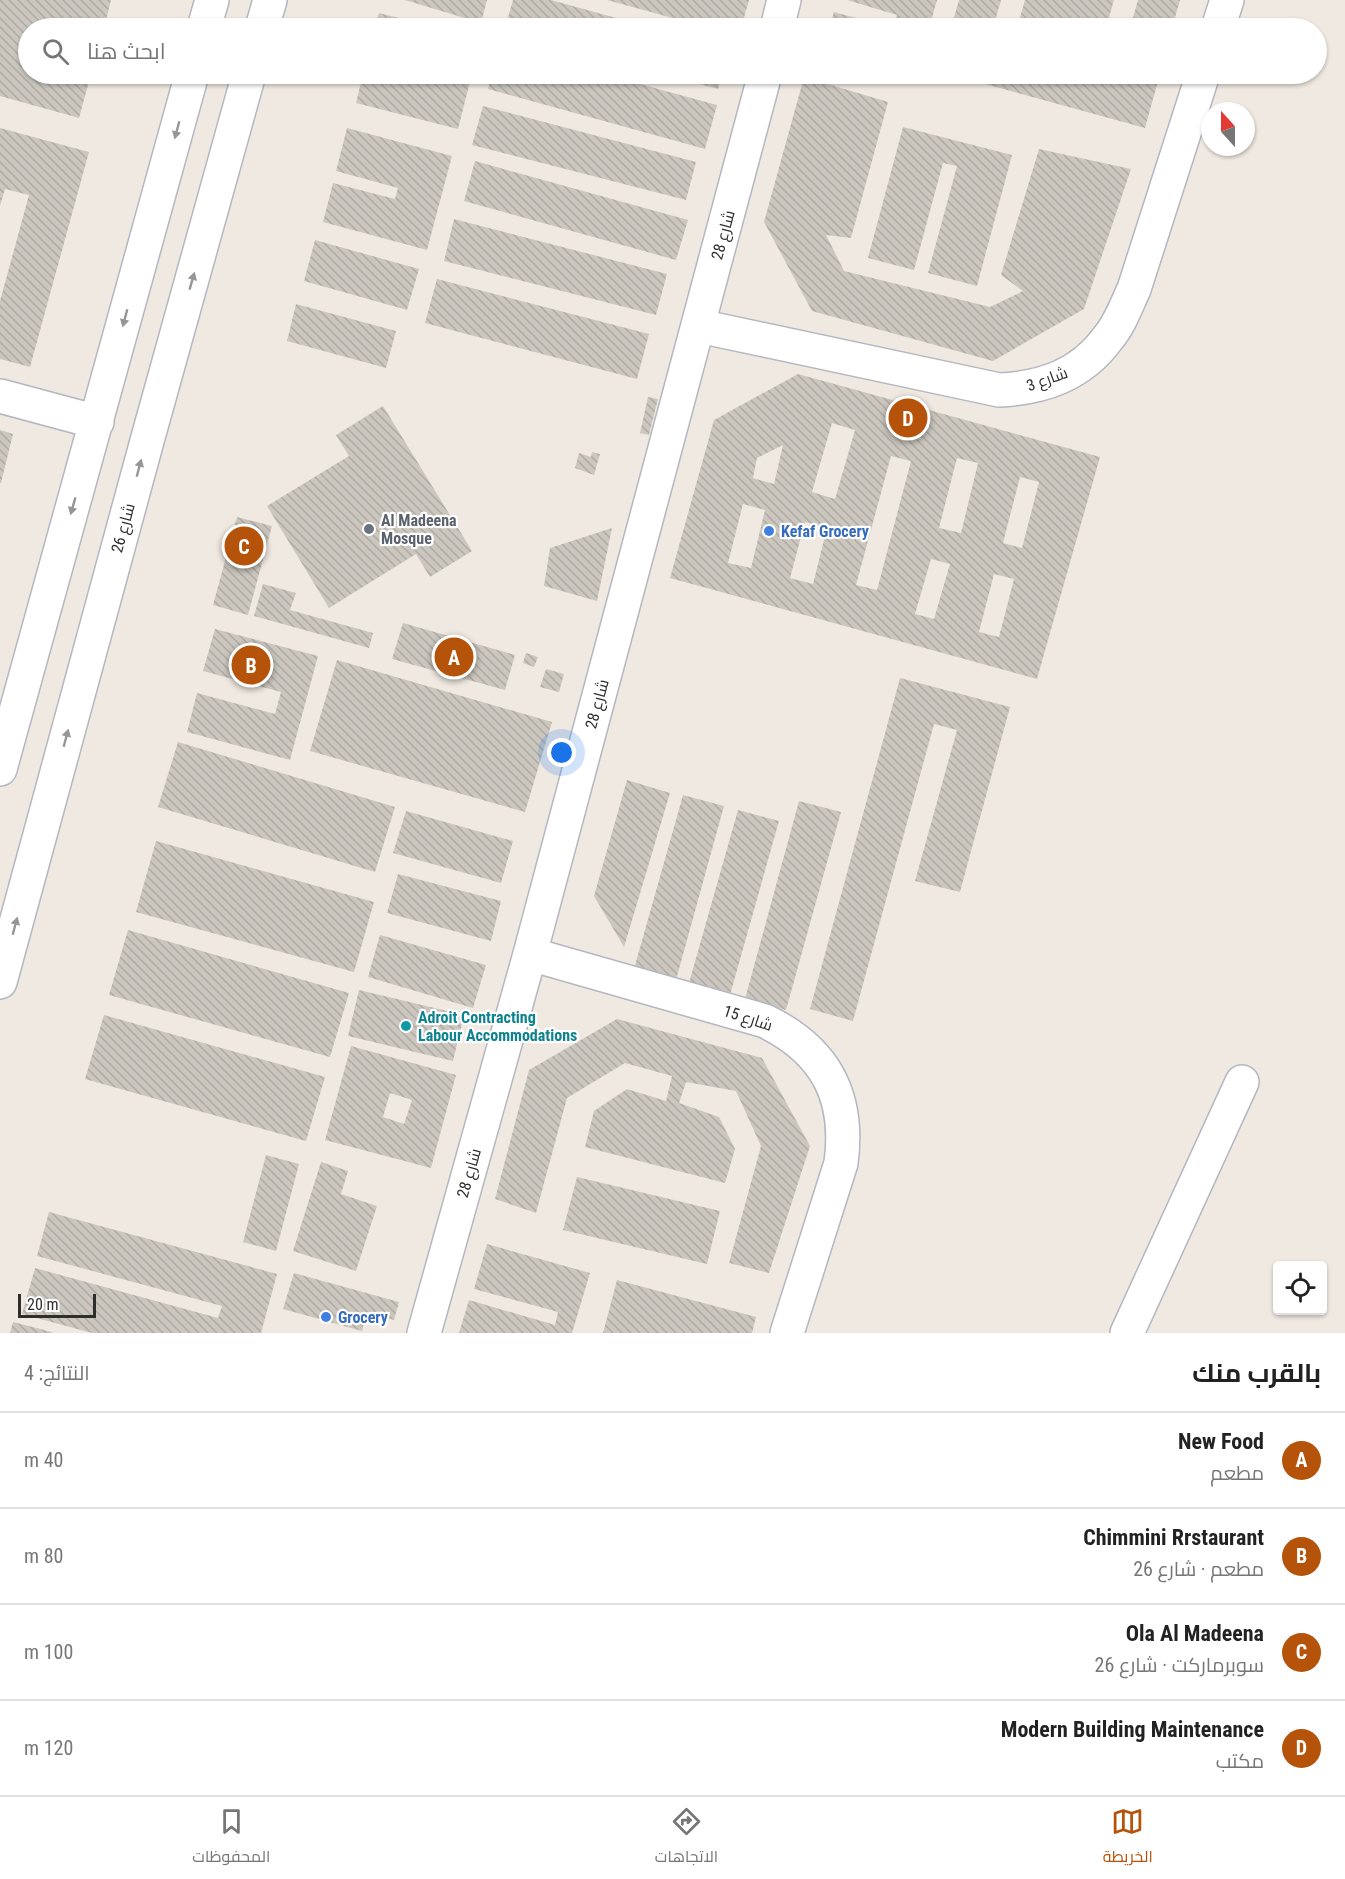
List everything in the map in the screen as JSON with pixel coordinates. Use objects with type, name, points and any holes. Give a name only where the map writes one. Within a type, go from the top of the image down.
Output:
[{"type":"street","points":[[207,18],[212,0]]},
{"type":"street","points":[[265,18],[270,0]]},
{"type":"street","points":[[780,18],[784,0]]},
{"type":"street","points":[[1221,18],[1227,0]]},
{"type":"street","points":[[0,769],[189,84]]},
{"type":"street","name":"شارع 26","points":[[0,982],[246,84]]},
{"type":"street","name":"شارع 28","points":[[424,1333],[530,954],[762,84]]},
{"type":"street","name":"شارع 3","points":[[699,326],[999,390],[1041,385],[1061,378],[1095,354],[1109,338],[1120,319],[1134,289],[1200,84]]},
{"type":"street","points":[[0,396],[97,422]]},
{"type":"street","name":"شارع 15","points":[[530,954],[765,1021],[798,1040],[824,1070],[840,1105],[844,1134],[842,1163],[787,1333]]},
{"type":"street","points":[[1127,1333],[1242,1082]]},
{"type":"building","points":[[0,0],[111,0],[106,18],[18,18],[18,84],[88,84],[79,118],[0,96]]},
{"type":"building","points":[[405,0],[487,0],[482,18],[464,18]]},
{"type":"building","points":[[513,0],[551,0],[616,18],[508,18]]},
{"type":"building","points":[[607,0],[749,0],[744,18],[673,18]]},
{"type":"building","points":[[847,0],[937,0],[932,18],[896,18],[897,15]]},
{"type":"building","points":[[959,0],[1001,0],[996,18],[954,18]]},
{"type":"building","points":[[1025,0],[1114,0],[1109,18],[1020,18]]},
{"type":"building","points":[[1138,0],[1180,0],[1175,18],[1133,18]]},
{"type":"building","points":[[834,12],[856,18],[832,18]]},
{"type":"building","points":[[379,13],[399,18],[378,18]]},
{"type":"building","points":[[361,84],[469,84],[458,129],[356,103]]},
{"type":"building","points":[[489,84],[640,84],[717,105],[705,149],[488,89]]},
{"type":"building","points":[[700,84],[720,84],[718,89]]},
{"type":"building","points":[[802,84],[828,84],[888,102],[851,238],[826,235],[844,271],[990,307],[1023,291],[1001,275],[1039,149],[1131,169],[1084,309],[993,361],[812,311],[764,222]]},
{"type":"building","points":[[985,84],[1157,84],[1145,128]]},
{"type":"building","points":[[483,106],[696,162],[686,200],[472,145]]},
{"type":"building","points":[[903,127],[1012,155],[977,286],[928,273],[957,166],[943,163],[914,270],[868,258]]},
{"type":"building","points":[[0,128],[89,152],[30,367],[0,359],[0,301],[29,195],[5,189],[0,206]]},
{"type":"building","points":[[347,128],[452,156],[427,250],[323,222],[333,183],[395,199],[398,188],[336,171]]},
{"type":"building","points":[[475,161],[688,220],[676,260],[464,201]]},
{"type":"building","points":[[454,219],[667,274],[656,315],[444,261]]},
{"type":"building","points":[[315,240],[419,269],[407,310],[304,281]]},
{"type":"building","points":[[437,279],[649,334],[637,379],[425,323]]},
{"type":"building","points":[[296,304],[396,331],[386,368],[287,341]]},
{"type":"building","points":[[798,374],[1100,457],[1037,679],[670,578],[714,420]],"holes":[[[832,423],[855,430],[835,499],[812,492]],[[783,445],[774,484],[753,478],[757,458]],[[891,456],[911,461],[877,590],[856,585]],[[957,458],[978,463],[961,533],[939,528]],[[1020,477],[1039,482],[1022,548],[1003,543]],[[743,504],[765,510],[751,568],[728,563]],[[805,522],[827,528],[813,584],[790,578]],[[931,559],[950,564],[934,619],[915,614]],[[994,574],[1014,579],[999,637],[979,632]]]},
{"type":"building","points":[[648,397],[658,399],[649,435],[640,433]]},
{"type":"building","name":"Al Madeena Mosque","points":[[383,406],[472,551],[430,577],[416,554],[329,608],[267,506],[349,456],[336,435]]},
{"type":"building","points":[[0,430],[13,434],[1,483],[0,483]]},
{"type":"building","points":[[592,452],[600,454],[594,475],[575,468],[579,453],[591,457]]},
{"type":"building","points":[[237,517],[272,526],[248,615],[213,605]]},
{"type":"building","points":[[612,528],[597,601],[544,586],[550,548]]},
{"type":"building","points":[[263,584],[296,593],[290,610],[373,633],[369,648],[254,616]]},
{"type":"building","points":[[403,623],[515,655],[505,690],[392,659]]},
{"type":"building","points":[[215,629],[318,656],[290,760],[187,732],[197,693],[275,714],[281,692],[203,671]]},
{"type":"building","points":[[526,653],[538,657],[534,667],[523,663]]},
{"type":"building","points":[[337,660],[552,722],[525,812],[310,751]]},
{"type":"building","points":[[546,669],[564,674],[559,692],[540,687]]},
{"type":"building","points":[[900,678],[1010,707],[960,892],[915,881],[957,730],[934,724],[853,1021],[810,1009]]},
{"type":"building","points":[[178,742],[395,807],[375,872],[158,807]]},
{"type":"building","points":[[627,780],[670,793],[624,947],[594,896]]},
{"type":"building","points":[[683,795],[724,806],[676,980],[634,969]]},
{"type":"building","points":[[799,801],[841,812],[786,1010],[745,999]]},
{"type":"building","points":[[738,810],[779,821],[730,995],[689,983]]},
{"type":"building","points":[[406,811],[513,841],[501,883],[393,853]]},
{"type":"building","points":[[156,841],[374,902],[354,972],[136,912]]},
{"type":"building","points":[[398,874],[501,901],[491,941],[387,913]]},
{"type":"building","points":[[128,930],[349,993],[330,1057],[109,995]]},
{"type":"building","points":[[380,935],[486,965],[473,1008],[368,977]]},
{"type":"building","name":"Adroit Contracting Labour Accommodations","points":[[359,990],[464,1015],[453,1061],[348,1036]]},
{"type":"building","points":[[104,1015],[325,1077],[306,1141],[85,1079]]},
{"type":"building","points":[[617,1019],[762,1058],[810,1146],[769,1273],[729,1263],[761,1146],[736,1091],[686,1082],[679,1103],[719,1117],[735,1149],[725,1183],[585,1147],[594,1111],[627,1089],[666,1101],[672,1076],[625,1063],[567,1098],[536,1213],[495,1199],[529,1070]]},
{"type":"building","points":[[351,1046],[456,1075],[431,1168],[325,1140]],"holes":[[[390,1093],[412,1100],[404,1124],[383,1117]]]},
{"type":"building","points":[[266,1155],[299,1164],[276,1251],[243,1242]]},
{"type":"building","points":[[321,1162],[348,1171],[341,1194],[377,1206],[356,1271],[293,1251]]},
{"type":"building","points":[[577,1177],[720,1211],[707,1264],[563,1230]]},
{"type":"building","points":[[49,1212],[277,1274],[261,1333],[92,1333],[22,1314],[35,1268],[218,1318],[222,1306],[37,1256]]},
{"type":"building","points":[[487,1244],[590,1273],[572,1333],[459,1333],[469,1300],[555,1325],[558,1312],[474,1289]]},
{"type":"building","points":[[294,1273],[399,1302],[394,1320],[367,1312],[362,1331],[283,1309]]},
{"type":"building","points":[[617,1280],[756,1317],[752,1333],[603,1333]]},
{"type":"building","points":[[13,1322],[52,1332],[52,1333],[10,1333]]},
{"type":"place","name":"Modern Building Maintenance","points":[[908,418]]},
{"type":"place","name":"Al Madeena Mosque","points":[[369,529]]},
{"type":"place","name":"Kefaf Grocery","points":[[769,531]]},
{"type":"place","name":"Ola Al Madeena","points":[[244,546]]},
{"type":"place","name":"New Food","points":[[454,657]]},
{"type":"place","name":"Chimmini Rrstaurant","points":[[251,665]]},
{"type":"place","name":"Adroit Contracting Labour Accommodations","points":[[406,1026]]},
{"type":"place","name":"Grocery","points":[[326,1317]]}]
